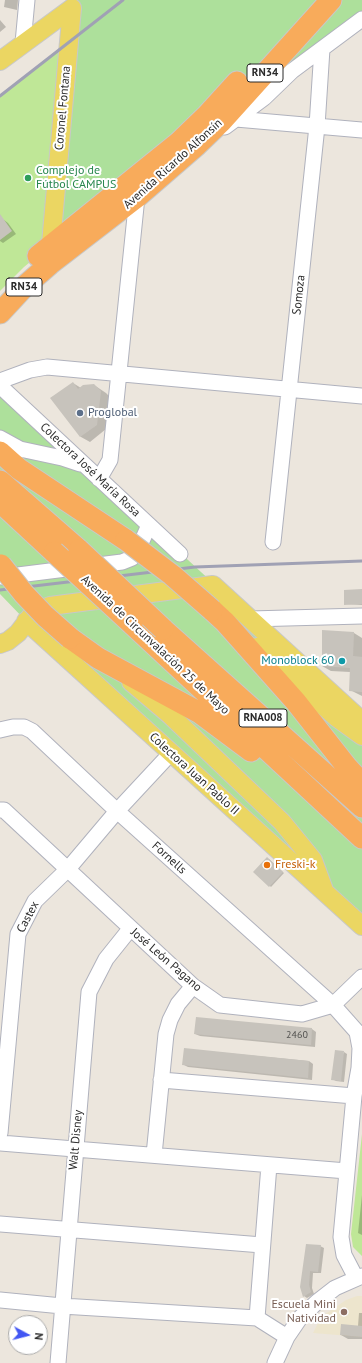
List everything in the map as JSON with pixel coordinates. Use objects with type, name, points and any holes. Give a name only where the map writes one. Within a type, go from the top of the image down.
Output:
[{"type":"highway","name":"Avenida Ricardo Alfonsín","points":[[0,313],[26,285],[50,254],[207,116],[312,0]]},
{"type":"highway","name":"Avenida Ricardo Alfonsín","points":[[0,291],[24,267],[50,254],[137,198],[221,122],[331,0]]},
{"type":"highway","points":[[0,452],[19,468],[126,540],[172,575],[218,616],[296,702],[347,767],[362,783]]},
{"type":"highway","name":"Avenida de Circunvalación 25 de Mayo","points":[[0,481],[79,550],[163,629],[362,807]]},
{"type":"highway","name":"Avenida de Circunvalación 25 de Mayo","points":[[0,502],[362,838]]},
{"type":"highway","points":[[0,568],[45,616],[70,638],[98,658],[200,713],[260,759],[297,777]]},
{"type":"main road","points":[[0,61],[72,4]]},
{"type":"main road","name":"Coronel Fontana","points":[[50,254],[72,4]]},
{"type":"main road","points":[[0,644],[8,641],[18,634],[34,612],[50,606],[213,585],[362,721]]},
{"type":"main road","points":[[218,616],[250,640],[337,718],[362,736]]},
{"type":"main road","name":"Colectora Juan Pablo II","points":[[26,621],[362,926]]},
{"type":"main road","points":[[98,658],[137,687],[170,715],[282,822],[313,860],[325,893]]},
{"type":"street","points":[[23,44],[27,0]]},
{"type":"street","points":[[197,145],[264,98],[292,71],[362,19]]},
{"type":"street","name":"Somoza","points":[[273,542],[316,126],[322,49]]},
{"type":"street","points":[[236,119],[362,130]]},
{"type":"street","points":[[100,479],[110,460],[137,198]]},
{"type":"street","points":[[0,381],[30,370],[47,367],[362,396]]},
{"type":"street","name":"Colectora José María Rosa","points":[[0,386],[180,554]]},
{"type":"street","points":[[0,438],[20,449],[62,458],[86,466]]},
{"type":"street","points":[[0,568],[122,562],[132,558],[138,550],[149,525]]},
{"type":"street","points":[[250,619],[362,616]]},
{"type":"street","name":"Fornells","points":[[0,730],[13,727],[24,727],[32,731],[117,811],[333,1006],[356,1032],[360,1055],[354,1096],[341,1237],[344,1255],[359,1277]]},
{"type":"street","name":"Castex","points":[[0,1133],[18,934],[35,901],[68,869],[117,811],[171,753]]},
{"type":"street","name":"José León Pagano","points":[[0,810],[4,810],[130,929],[193,986],[220,1005],[302,1014],[333,1006],[362,978]]},
{"type":"street","name":"Walt Disney","points":[[58,1363],[89,992],[106,959],[130,929]]},
{"type":"street","points":[[154,1155],[166,1034],[170,1020],[178,1004],[193,986]]},
{"type":"street","points":[[161,1080],[354,1096]]},
{"type":"street","points":[[0,1143],[347,1171]]},
{"type":"street","points":[[257,1318],[269,1165]]},
{"type":"street","points":[[0,1224],[262,1244]]},
{"type":"street","points":[[275,1363],[287,1337],[300,1318],[335,1288],[359,1277]]},
{"type":"street","points":[[0,1300],[62,1306],[257,1318],[287,1337]]},
{"type":"shaded area","name":"Escuela Mini Natividad","points":[[357,1296],[362,1296],[362,1337],[313,1333],[321,1317],[346,1300]]},
{"type":"green space","points":[[73,0],[362,0],[362,19],[51,245]]},
{"type":"green space","name":"Complejo de Fútbol CAMPUS","points":[[69,43],[51,245],[24,267],[0,291],[0,96]]},
{"type":"green space","points":[[0,386],[362,721],[362,926],[26,621],[0,594]]},
{"type":"green space","points":[[362,1134],[362,1256],[353,1247],[351,1234]]},
{"type":"building","points":[[0,214],[12,231],[0,240]]},
{"type":"building","name":"Proglobal","points":[[73,382],[78,389],[83,385],[94,384],[101,391],[97,425],[80,437],[50,398]]},
{"type":"building","points":[[362,589],[362,604],[344,605],[344,590]]},
{"type":"building","name":"Monoblock 60","points":[[322,630],[354,632],[353,656],[362,657],[362,692],[349,691],[350,668],[322,666]]},
{"type":"building","points":[[267,857],[283,872],[269,887],[253,872]]},
{"type":"building","points":[[196,1017],[312,1028],[311,1045],[194,1034]]},
{"type":"building","points":[[184,1048],[309,1061],[308,1078],[182,1065]]},
{"type":"building","points":[[335,1050],[344,1051],[341,1081],[331,1080]]},
{"type":"building","points":[[306,1244],[321,1245],[318,1272],[310,1271],[309,1285],[311,1292],[303,1297],[300,1287]]},
{"type":"building","points":[[341,1324],[362,1326],[362,1337],[340,1335]]},
{"type":"railway","points":[[0,96],[123,0]]},
{"type":"railway","points":[[0,590],[195,567],[362,561]]},
{"type":"place","name":"Complejo de Fútbol CAMPUS","points":[[28,178]]},
{"type":"place","name":"Proglobal","points":[[80,413]]},
{"type":"place","name":"Monoblock 60","points":[[342,661]]},
{"type":"place","name":"Freski-k","points":[[267,865]]},
{"type":"place","name":"Escuela Mini Natividad","points":[[344,1312]]}]
